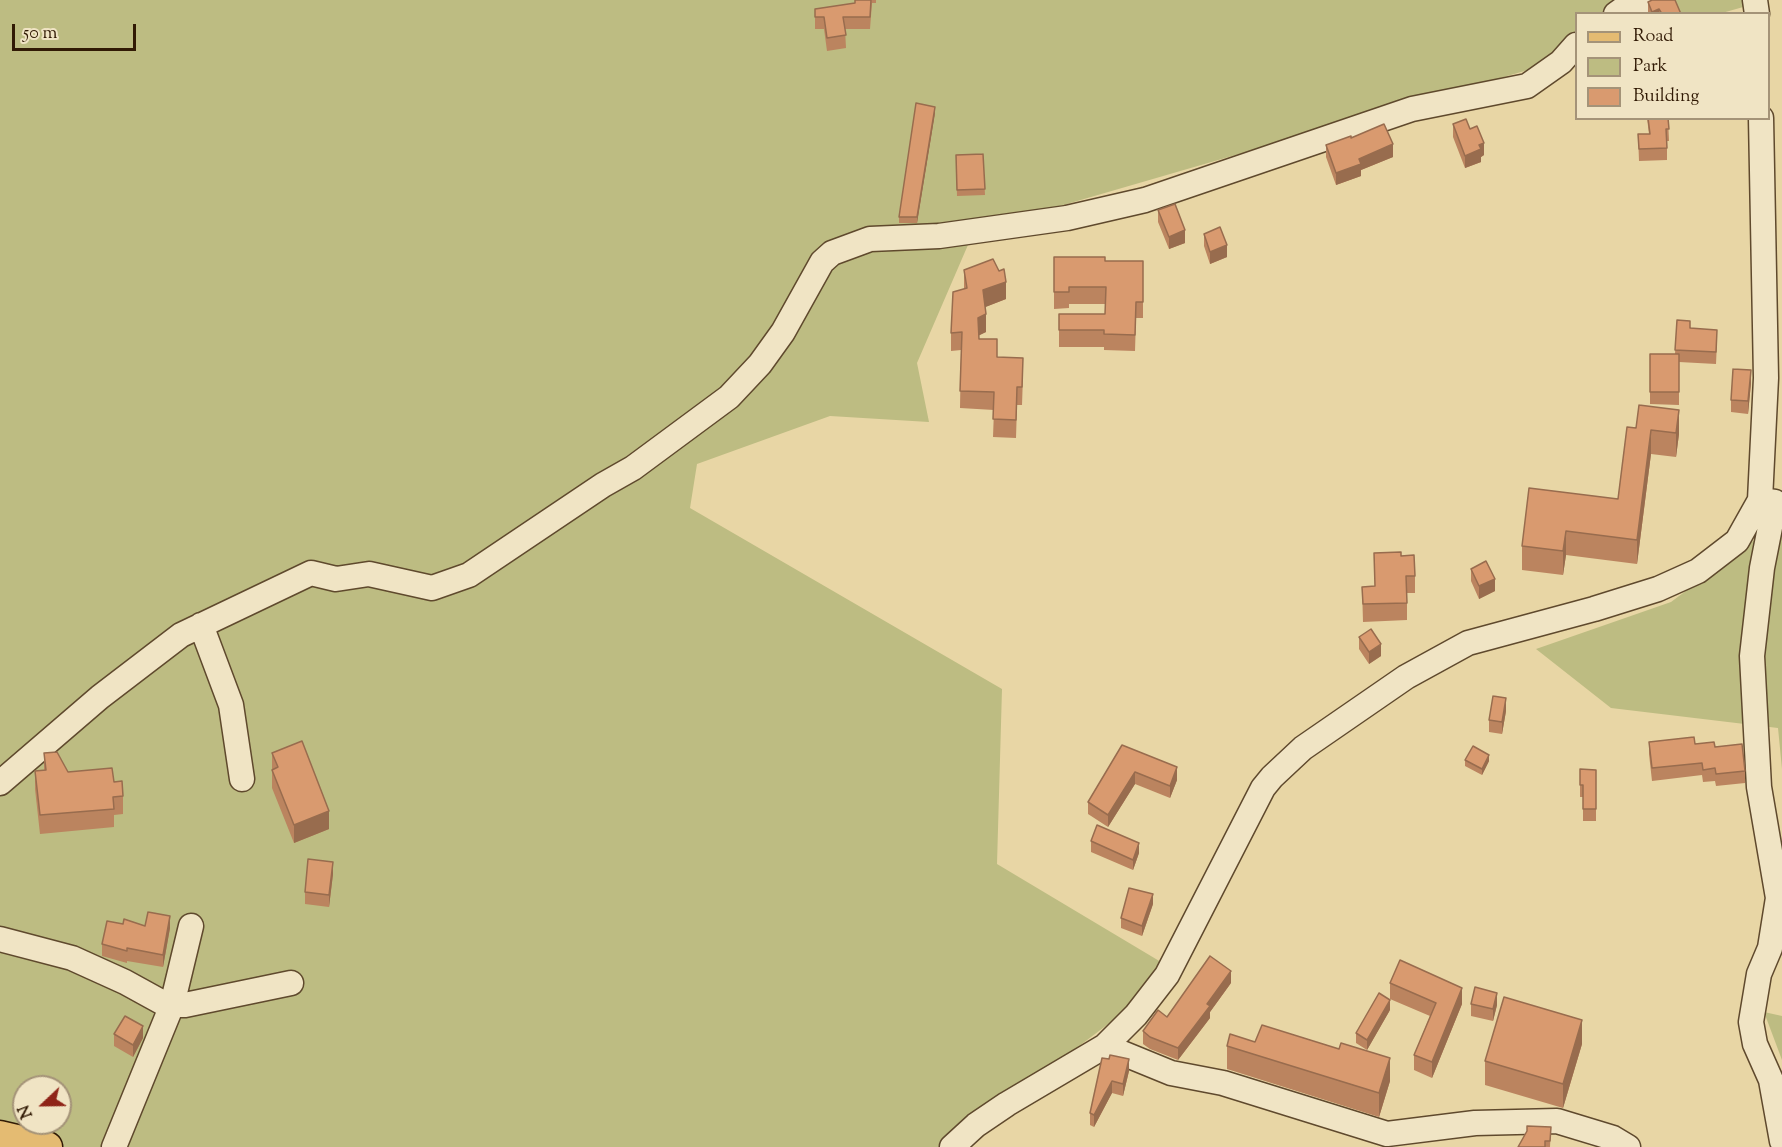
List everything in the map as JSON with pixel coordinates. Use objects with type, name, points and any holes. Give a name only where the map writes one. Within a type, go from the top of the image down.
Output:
[{"type":"main road","points":[[0,1136],[47,1147]]},
{"type":"street","points":[[1619,12],[1646,0]]},
{"type":"street","points":[[0,783],[100,697],[181,635],[311,573],[336,579],[369,574],[432,588],[469,575],[603,485],[633,468],[729,397],[760,364],[783,332],[822,262],[832,253],[870,239],[939,236],[1056,220],[1145,200],[1412,109],[1527,86],[1561,62],[1575,46]]},
{"type":"street","points":[[952,1147],[976,1125],[1007,1104],[1105,1046],[1136,1015],[1167,975],[1263,788],[1303,748],[1406,677],[1468,643],[1658,589],[1698,571],[1737,541],[1761,500],[1766,378],[1761,120]]},
{"type":"street","points":[[1761,500],[1776,502],[1762,568],[1752,656],[1759,787],[1778,898],[1776,950],[1759,974],[1751,1022],[1755,1044],[1771,1080],[1782,1141]]},
{"type":"street","points":[[201,625],[231,705],[242,779]]},
{"type":"street","points":[[114,1147],[172,1005],[191,926]]},
{"type":"street","points":[[0,939],[72,958],[125,982],[165,1004],[184,1005],[291,983]]},
{"type":"street","points":[[1105,1046],[1171,1073],[1223,1083],[1387,1134],[1475,1124],[1557,1121],[1613,1138],[1628,1147]]},
{"type":"green space","points":[[0,0],[1768,0],[1726,12],[1575,12],[1575,56],[974,231],[917,363],[929,422],[830,416],[697,464],[690,508],[1002,689],[997,864],[1171,968],[1120,1015],[958,1138],[955,1147],[0,1147]]},
{"type":"green space","points":[[1782,509],[1782,769],[1778,728],[1611,708],[1536,649],[1671,602],[1772,527]]},
{"type":"green space","points":[[1764,1012],[1782,1016],[1782,1060]]},
{"type":"building","points":[[855,0],[871,0],[870,17],[843,17],[846,35],[827,38],[824,17],[815,17],[815,9],[855,3]]},
{"type":"building","points":[[1675,0],[1680,12],[1661,12],[1659,9],[1652,12],[1648,2]]},
{"type":"building","points":[[916,103],[935,107],[917,217],[899,217]]},
{"type":"building","points":[[1466,119],[1470,129],[1477,126],[1484,143],[1479,145],[1481,149],[1465,156],[1453,124]]},
{"type":"building","points":[[1648,120],[1668,120],[1669,129],[1666,129],[1667,148],[1639,149],[1638,134],[1650,134]]},
{"type":"building","points":[[1384,124],[1393,144],[1359,159],[1361,164],[1336,173],[1326,145],[1351,136],[1351,138]]},
{"type":"building","points":[[983,154],[985,189],[957,190],[956,155]]},
{"type":"building","points":[[1175,204],[1185,230],[1169,237],[1158,210]]},
{"type":"building","points":[[1220,227],[1227,245],[1210,252],[1204,234]]},
{"type":"building","points":[[1054,257],[1105,257],[1105,261],[1143,261],[1143,302],[1136,302],[1135,335],[1104,334],[1104,330],[1059,330],[1059,314],[1105,314],[1106,287],[1069,287],[1069,292],[1054,292]]},
{"type":"building","points":[[993,259],[999,271],[1004,269],[1006,282],[983,290],[986,314],[978,318],[979,339],[997,339],[997,357],[1023,358],[1022,387],[1017,387],[1016,420],[993,419],[994,392],[960,391],[962,332],[951,333],[953,292],[967,288],[964,270]]},
{"type":"building","points":[[1677,320],[1690,321],[1690,328],[1717,330],[1716,352],[1675,350]]},
{"type":"building","points":[[1650,354],[1679,354],[1679,392],[1650,392]]},
{"type":"building","points":[[1733,369],[1751,370],[1748,401],[1731,400]]},
{"type":"building","points":[[1639,405],[1679,410],[1676,433],[1651,430],[1637,540],[1566,531],[1563,551],[1522,546],[1529,488],[1618,499],[1627,427],[1636,428]]},
{"type":"building","points":[[1401,552],[1401,556],[1414,555],[1415,576],[1406,576],[1407,603],[1363,604],[1362,587],[1375,586],[1374,553]]},
{"type":"building","points":[[1486,561],[1495,579],[1479,586],[1471,569]]},
{"type":"building","points":[[1371,629],[1381,644],[1369,652],[1359,637]]},
{"type":"building","points":[[1493,696],[1506,698],[1502,722],[1489,720]]},
{"type":"building","points":[[1694,737],[1695,744],[1714,742],[1715,747],[1742,744],[1745,771],[1716,774],[1715,768],[1703,770],[1702,763],[1652,768],[1649,742]]},
{"type":"building","points":[[302,741],[329,811],[294,825],[272,770],[278,767],[272,753]]},
{"type":"building","points":[[1122,745],[1177,767],[1170,786],[1135,772],[1108,815],[1088,802]]},
{"type":"building","points":[[1473,746],[1489,755],[1482,769],[1465,760]]},
{"type":"building","points":[[57,752],[68,772],[112,768],[114,782],[122,781],[123,796],[113,797],[114,809],[40,815],[35,771],[46,770],[44,753]]},
{"type":"building","points":[[1580,769],[1596,770],[1596,809],[1583,809]]},
{"type":"building","points":[[1097,825],[1139,843],[1133,860],[1091,841]]},
{"type":"building","points":[[308,859],[333,862],[329,895],[305,892]]},
{"type":"building","points":[[1129,888],[1153,894],[1142,926],[1121,918]]},
{"type":"building","points":[[148,912],[170,916],[163,955],[127,948],[127,951],[102,944],[107,921],[123,924],[124,919],[145,926]]},
{"type":"building","points":[[1210,956],[1231,971],[1207,1004],[1210,1006],[1178,1048],[1150,1037],[1143,1031],[1158,1010],[1167,1017]]},
{"type":"building","points":[[1400,960],[1462,988],[1432,1062],[1414,1055],[1436,1003],[1390,983]]},
{"type":"building","points":[[1475,987],[1497,993],[1493,1009],[1471,1004]]},
{"type":"building","points":[[1379,993],[1390,1000],[1367,1040],[1356,1033]]},
{"type":"building","points":[[1504,997],[1582,1020],[1563,1084],[1485,1061]]},
{"type":"building","points":[[125,1016],[143,1026],[133,1045],[114,1034]]},
{"type":"building","points":[[1262,1025],[1339,1049],[1341,1043],[1390,1058],[1379,1093],[1227,1046],[1230,1034],[1255,1042]]},
{"type":"building","points":[[1110,1055],[1129,1059],[1123,1084],[1112,1081],[1094,1115],[1090,1113],[1102,1058],[1109,1059]]},
{"type":"building","points":[[1527,1126],[1551,1127],[1550,1141],[1545,1141],[1545,1147],[1518,1147],[1527,1131]]}]
